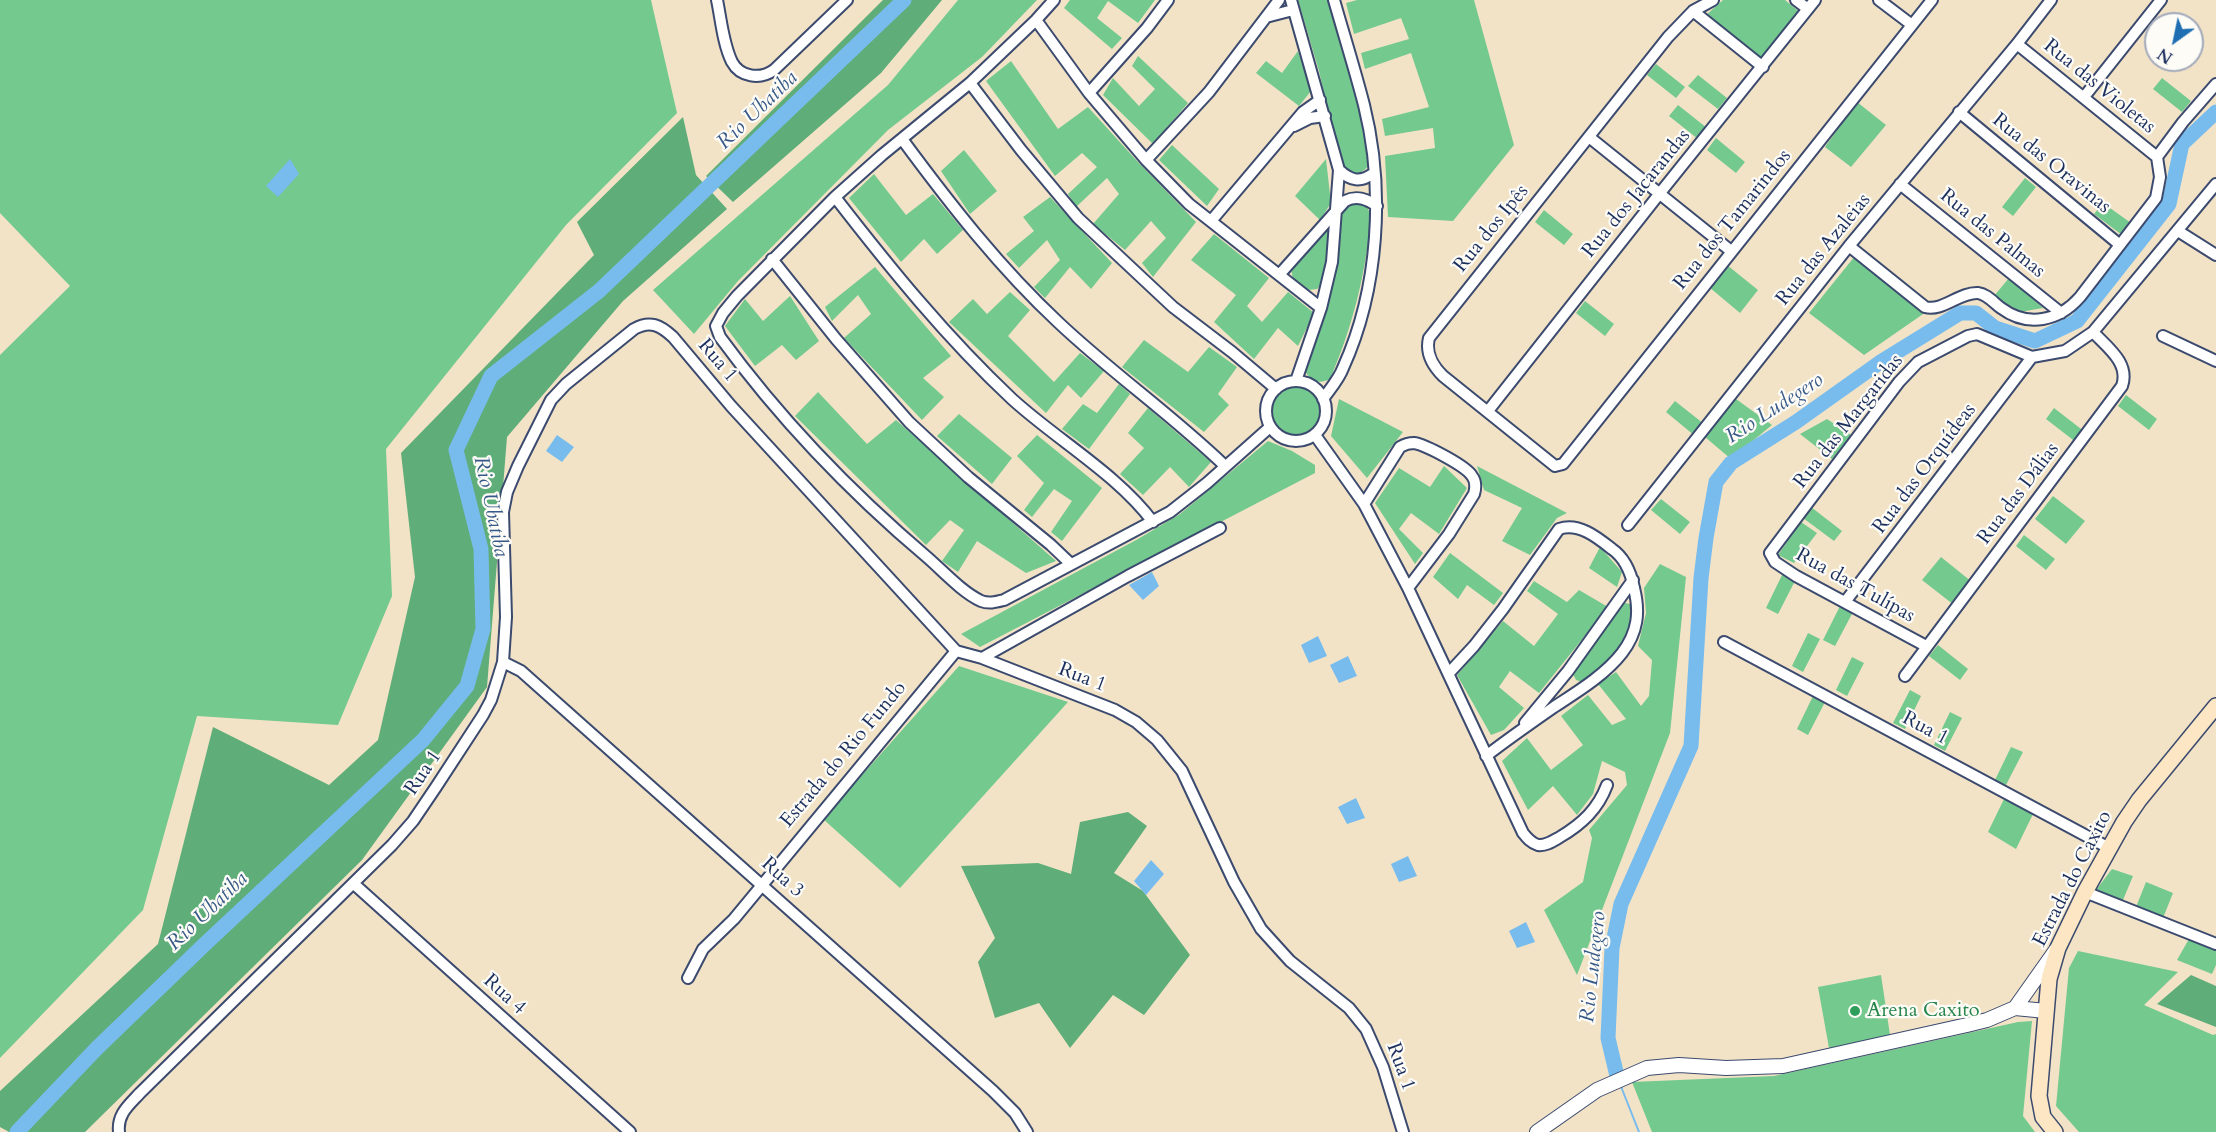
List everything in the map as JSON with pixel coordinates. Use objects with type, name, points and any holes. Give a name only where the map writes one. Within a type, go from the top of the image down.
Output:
[{"type":"main road","name":"Estrada do Caxito","points":[[2055,1132],[2043,1117],[2040,1107],[2049,980],[2058,948],[2109,848],[2139,800],[2216,705]]},
{"type":"street","points":[[717,0],[731,60],[740,71],[754,77],[774,70],[847,0]]},
{"type":"street","points":[[1054,0],[970,83],[835,197],[772,259],[723,313],[717,331],[765,395],[842,481],[894,530],[970,594],[982,601],[995,603],[1004,600],[1170,512],[1270,427]]},
{"type":"street","points":[[1089,93],[1147,28],[1168,0]]},
{"type":"street","points":[[1146,160],[1209,92],[1278,0]]},
{"type":"street","points":[[1323,399],[1343,370],[1359,324],[1371,274],[1377,206],[1365,106],[1334,0]]},
{"type":"street","name":"Rua dos Ipês","points":[[1563,464],[1559,466],[1552,464],[1437,370],[1428,353],[1428,338],[1668,37],[1693,11],[1713,0]]},
{"type":"street","points":[[1797,0],[1812,5]]},
{"type":"street","points":[[1879,0],[1912,25]]},
{"type":"street","name":"Rua dos Tamarindos","points":[[1563,464],[1932,0]]},
{"type":"street","name":"Rua das Azaleias","points":[[1629,525],[1849,246],[2051,0]]},
{"type":"street","points":[[2084,97],[2161,0]]},
{"type":"street","points":[[1265,17],[1292,5],[1339,170],[1332,262],[1321,308],[1296,381]]},
{"type":"street","name":"Rua dos Jacarandas","points":[[1488,411],[1812,5]]},
{"type":"street","points":[[1693,11],[1763,67]]},
{"type":"street","points":[[1036,20],[1089,93],[1146,160],[1189,204],[1321,308]]},
{"type":"street","name":"Rua das Violetas","points":[[2017,44],[2157,157]]},
{"type":"street","points":[[970,83],[1021,150],[1078,218],[1173,307],[1233,352],[1276,389]]},
{"type":"street","points":[[1849,246],[1924,307],[1933,309],[1962,296],[1976,293],[1985,295],[2010,315],[2024,320],[2044,320],[2061,313],[2069,309],[2080,297],[2156,198],[2160,177],[2157,157],[2216,84]]},
{"type":"street","points":[[1211,221],[1303,112],[1320,99]]},
{"type":"street","name":"Rua das Oravinas","points":[[1959,112],[2120,245]]},
{"type":"street","points":[[1291,128],[1310,118],[1324,116]]},
{"type":"street","points":[[1589,137],[1731,251]]},
{"type":"street","points":[[902,139],[955,209],[1024,290],[1060,325],[1180,423],[1225,466]]},
{"type":"street","points":[[1339,170],[1355,181],[1374,174]]},
{"type":"street","name":"Rua das Palmas","points":[[1900,184],[2061,313]]},
{"type":"street","points":[[2032,357],[2065,351],[2093,332],[2216,184]]},
{"type":"street","points":[[835,197],[898,277],[962,350],[1013,400],[1130,495],[1153,522]]},
{"type":"street","points":[[1279,275],[1337,210],[1351,198],[1368,200],[1377,206]]},
{"type":"street","points":[[2178,231],[2216,255]]},
{"type":"street","points":[[772,259],[836,339],[909,423],[968,477],[1071,564]]},
{"type":"street","name":"Rua 1","points":[[119,1132],[122,1113],[140,1092],[392,845],[436,787],[483,715],[491,700],[503,662],[506,617],[503,512],[507,492],[518,466],[544,413],[557,394],[634,329],[650,323],[662,328],[673,337],[739,414],[956,651],[982,658],[1115,710],[1136,722],[1157,740],[1182,771],[1234,882],[1261,929],[1290,961],[1349,1008],[1366,1029],[1383,1067],[1403,1132]]},
{"type":"street","name":"Rua das Dálias","points":[[1905,676],[2122,386],[2125,378],[2122,366],[2093,332]]},
{"type":"street","name":"Rua das Margaridas","points":[[1770,553],[1899,382],[1918,362],[1968,336],[1977,334],[2032,357]]},
{"type":"street","points":[[2163,336],[2216,361]]},
{"type":"street","name":"Rua das Orquídeas","points":[[1845,602],[2032,357]]},
{"type":"street","points":[[1296,381],[1312,386],[1323,399],[1326,408],[1322,427],[1315,435],[1306,440],[1296,441],[1286,440],[1277,435],[1270,427],[1266,417],[1266,407],[1269,397],[1276,389],[1282,384],[1296,381]]},
{"type":"street","points":[[1315,435],[1364,504],[1408,588],[1523,833],[1534,844],[1548,844],[1575,828],[1591,813],[1601,800],[1607,785]]},
{"type":"street","points":[[1364,504],[1400,447],[1407,444],[1419,445],[1461,466],[1473,477],[1476,488],[1474,494],[1449,534],[1408,588]]},
{"type":"street","points":[[1449,672],[1474,646],[1503,609],[1559,529],[1565,526],[1580,528],[1605,543],[1622,559],[1633,580],[1639,607],[1634,632],[1623,652],[1582,688],[1486,756]]},
{"type":"street","points":[[982,658],[1128,576],[1220,528]]},
{"type":"street","name":"Rua das Tulípas","points":[[1770,553],[1781,567],[1926,646]]},
{"type":"street","points":[[1517,732],[1568,671],[1633,580]]},
{"type":"street","points":[[1620,599],[1630,598],[1639,607]]},
{"type":"street","name":"Rua 1","points":[[1724,642],[2109,848]]},
{"type":"street","name":"Estrada do Rio Fundo","points":[[688,978],[703,949],[734,919],[956,651]]},
{"type":"street","name":"Rua 3","points":[[503,662],[520,670],[993,1091],[1015,1113],[1027,1132]]},
{"type":"street","points":[[1568,671],[1570,681],[1582,688]]},
{"type":"street","name":"Rua 4","points":[[354,884],[630,1132]]},
{"type":"street","points":[[2085,892],[2216,944]]},
{"type":"street","points":[[2015,1008],[2058,948]]},
{"type":"street","points":[[1537,1132],[1583,1098],[1647,1068],[1783,1066],[1987,1020],[2015,1008],[2046,1011]]},
{"type":"green space","points":[[0,0],[651,0],[677,113],[566,225],[386,449],[392,596],[338,725],[197,716],[143,910],[0,1058],[0,355],[70,286],[0,213]]},
{"type":"green space","points":[[883,0],[942,0],[881,73],[733,202],[706,176]]},
{"type":"green space","points":[[958,0],[1037,0],[982,57],[888,130],[738,281],[694,334],[653,290],[888,85]]},
{"type":"green space","points":[[1070,0],[1155,0],[1138,23],[1108,1],[1097,18],[1122,38],[1112,49],[1064,8]]},
{"type":"green space","points":[[1298,0],[1330,0],[1364,124],[1369,165],[1359,173],[1352,173],[1341,167],[1319,71]]},
{"type":"green space","points":[[1357,0],[1474,0],[1514,145],[1453,221],[1388,217],[1385,156],[1435,148],[1433,128],[1385,136],[1382,119],[1429,107],[1411,53],[1365,69],[1361,53],[1409,39],[1401,18],[1354,34],[1346,3]]},
{"type":"green space","points":[[1723,0],[1785,0],[1802,14],[1767,56],[1760,59],[1704,17]]},
{"type":"green space","points":[[1298,51],[1311,91],[1299,106],[1256,73],[1266,61],[1282,73]]},
{"type":"green space","points":[[1138,56],[1188,103],[1153,144],[1103,95],[1113,78],[1139,106],[1155,89],[1132,66]]},
{"type":"green space","points":[[1011,61],[1058,129],[1088,107],[1196,222],[1153,277],[1142,263],[1166,238],[1151,221],[1125,250],[1093,224],[1119,194],[1107,178],[1076,207],[1068,194],[1097,167],[1082,153],[1055,176],[986,81]]},
{"type":"green space","points":[[1656,64],[1685,87],[1676,98],[1647,75]]},
{"type":"green space","points":[[1698,75],[1727,98],[1718,109],[1688,86]]},
{"type":"green space","points":[[2162,78],[2191,101],[2182,112],[2153,89]]},
{"type":"green space","points":[[1857,102],[1886,125],[1851,167],[1825,147]]},
{"type":"green space","points":[[1678,105],[1707,128],[1698,139],[1669,116]]},
{"type":"green space","points":[[683,117],[696,175],[727,209],[623,301],[507,437],[487,687],[362,860],[85,1132],[9,1132],[0,1127],[0,1091],[158,944],[213,727],[329,785],[378,740],[415,577],[401,453],[594,255],[577,222]]},
{"type":"green space","points":[[1716,138],[1745,162],[1736,173],[1707,150]]},
{"type":"green space","points":[[1172,145],[1219,189],[1207,206],[1159,160]]},
{"type":"green space","points":[[964,150],[997,191],[970,214],[941,171]]},
{"type":"green space","points":[[1326,159],[1331,203],[1320,220],[1295,196]]},
{"type":"green space","points":[[874,174],[906,215],[933,194],[963,230],[937,254],[924,239],[901,262],[849,198]]},
{"type":"green space","points":[[2025,178],[2036,187],[2013,216],[2002,207]]},
{"type":"green space","points":[[1050,197],[1112,263],[1091,289],[1070,267],[1045,298],[1034,287],[1060,260],[1047,240],[1019,268],[1006,254],[1034,231],[1023,217]]},
{"type":"green space","points":[[1355,201],[1366,205],[1371,215],[1362,278],[1352,319],[1330,379],[1318,382],[1309,377],[1305,370],[1329,298],[1342,213],[1345,206]]},
{"type":"green space","points":[[2103,203],[2131,223],[2122,235],[2094,214]]},
{"type":"green space","points":[[1544,210],[1573,234],[1564,245],[1535,222]]},
{"type":"green space","points":[[1327,229],[1330,233],[1321,285],[1317,289],[1308,290],[1293,279],[1291,269]]},
{"type":"green space","points":[[1214,234],[1269,278],[1247,306],[1262,322],[1288,292],[1314,313],[1298,346],[1278,328],[1254,359],[1214,322],[1236,295],[1191,260]]},
{"type":"green space","points":[[1855,256],[1926,312],[1864,355],[1809,313]]},
{"type":"green space","points":[[1727,265],[1758,290],[1740,313],[1709,287]]},
{"type":"green space","points":[[875,267],[951,356],[923,378],[944,397],[922,420],[844,338],[871,314],[858,295],[832,321],[825,307]]},
{"type":"green space","points":[[2009,278],[2043,308],[2020,312],[1994,296]]},
{"type":"green space","points":[[1010,292],[1030,310],[1008,336],[1054,382],[1080,353],[1104,371],[1081,398],[1068,385],[1046,413],[949,322],[973,299],[987,314]]},
{"type":"green space","points":[[790,296],[819,341],[796,360],[782,345],[755,366],[725,326],[745,299],[763,321]]},
{"type":"green space","points":[[1585,301],[1614,324],[1605,336],[1576,313]]},
{"type":"green space","points":[[1144,340],[1188,372],[1209,347],[1237,367],[1218,394],[1229,405],[1204,432],[1122,367]]},
{"type":"green space","points":[[1119,384],[1130,394],[1089,449],[1062,429],[1083,404],[1097,413]]},
{"type":"green space","points":[[1296,384],[1306,386],[1315,392],[1321,401],[1323,411],[1321,421],[1315,430],[1306,436],[1296,438],[1286,436],[1277,430],[1271,421],[1269,411],[1271,401],[1277,392],[1286,386]]},
{"type":"green space","points":[[818,392],[867,444],[896,420],[1056,561],[1026,573],[977,541],[958,572],[942,561],[964,530],[950,520],[926,545],[795,416]]},
{"type":"green space","points":[[2126,395],[2157,419],[2149,430],[2118,406]]},
{"type":"green space","points":[[1339,399],[1403,432],[1367,478],[1331,436]]},
{"type":"green space","points":[[1736,399],[1772,425],[1731,459],[1705,437]]},
{"type":"green space","points":[[1675,401],[1704,424],[1695,436],[1666,412]]},
{"type":"green space","points":[[1148,408],[1211,462],[1189,487],[1170,467],[1143,495],[1120,474],[1144,448],[1128,433]]},
{"type":"green space","points":[[2054,408],[2085,432],[2077,443],[2046,419]]},
{"type":"green space","points":[[959,414],[1012,458],[992,484],[937,436]]},
{"type":"green space","points":[[1827,419],[1851,435],[1832,459],[1800,434]]},
{"type":"green space","points":[[1037,435],[1102,488],[1062,541],[1051,532],[1072,501],[1054,489],[1032,517],[1024,510],[1044,483],[1017,456]]},
{"type":"green space","points":[[1268,441],[1292,451],[1315,465],[1315,473],[980,647],[961,634],[1180,514]]},
{"type":"green space","points":[[1444,466],[1467,488],[1439,534],[1411,513],[1399,529],[1423,553],[1415,564],[1375,503],[1399,468],[1430,487]]},
{"type":"green space","points":[[1477,466],[1567,513],[1557,518],[1530,555],[1502,541],[1522,508],[1484,490]]},
{"type":"green space","points":[[2053,496],[2085,521],[2066,544],[2035,519]]},
{"type":"green space","points":[[1661,499],[1690,522],[1680,534],[1651,510]]},
{"type":"green space","points":[[1811,507],[1842,531],[1834,541],[1803,518]]},
{"type":"green space","points":[[1801,522],[1817,533],[1794,563],[1778,555]]},
{"type":"green space","points":[[2024,535],[2055,559],[2046,570],[2016,546]]},
{"type":"green space","points":[[1600,547],[1622,572],[1617,587],[1589,568]]},
{"type":"green space","points":[[1450,553],[1503,593],[1494,605],[1467,585],[1458,599],[1433,577]]},
{"type":"green space","points":[[1941,557],[1972,582],[1954,605],[1922,580]]},
{"type":"green space","points":[[1660,564],[1686,577],[1670,733],[1577,975],[1544,910],[1583,882],[1592,838],[1589,830],[1627,785],[1625,772],[1602,761],[1593,794],[1577,815],[1553,786],[1528,810],[1502,761],[1527,738],[1551,770],[1583,745],[1561,716],[1588,695],[1612,725],[1626,719],[1598,684],[1616,672],[1641,706],[1649,696],[1652,660],[1638,646],[1646,613],[1644,588]]},
{"type":"green space","points":[[1783,573],[1796,579],[1778,614],[1766,608]]},
{"type":"green space","points":[[1534,581],[1567,602],[1579,590],[1608,607],[1539,693],[1510,671],[1499,687],[1524,708],[1504,730],[1491,735],[1457,675],[1503,621],[1534,646],[1558,614],[1527,591]]},
{"type":"green space","points":[[1630,604],[1633,609],[1622,643],[1616,652],[1592,674],[1582,682],[1576,680],[1573,674],[1620,605]]},
{"type":"green space","points":[[1840,606],[1853,612],[1835,646],[1823,640]]},
{"type":"green space","points":[[1808,633],[1820,639],[1803,672],[1792,666]]},
{"type":"green space","points":[[1938,645],[1968,669],[1960,680],[1929,656]]},
{"type":"green space","points":[[1852,657],[1864,663],[1847,696],[1836,690]]},
{"type":"green space","points":[[959,666],[1068,702],[900,888],[823,819]]},
{"type":"green space","points":[[1910,690],[1921,696],[1905,729],[1893,723]]},
{"type":"green space","points":[[1813,696],[1825,702],[1808,735],[1797,729]]},
{"type":"green space","points":[[1950,712],[1962,718],[1945,751],[1934,745]]},
{"type":"green space","points":[[2011,747],[2023,752],[2006,785],[1995,780]]},
{"type":"green space","points":[[2004,799],[2033,814],[2016,849],[1988,832]]},
{"type":"green space","points":[[1128,812],[1147,826],[1114,873],[1143,891],[1190,955],[1144,1015],[1113,995],[1070,1048],[1039,1003],[995,1018],[978,962],[995,938],[961,866],[1038,863],[1071,874],[1080,822]]},
{"type":"green space","points":[[2112,869],[2133,876],[2123,900],[2096,890]]},
{"type":"green space","points":[[2146,882],[2173,893],[2163,918],[2136,907]]},
{"type":"green space","points":[[2189,939],[2216,948],[2216,965],[2212,974],[2177,960]]},
{"type":"green space","points":[[2078,951],[2178,972],[2144,1005],[2213,1035],[2216,1034],[2216,1132],[2079,1132],[2056,1106],[2069,968]]},
{"type":"green space","name":"Arena Caxito","points":[[1881,975],[1890,1035],[1829,1048],[1818,987]]},
{"type":"green space","points":[[2191,975],[2216,986],[2216,1027],[2157,1004]]},
{"type":"green space","points":[[2032,1021],[2023,1116],[2035,1132],[1652,1132],[1632,1082],[1774,1076],[2018,1022]]},
{"type":"water","points":[[290,159],[299,174],[278,197],[266,186]]},
{"type":"water","points":[[557,435],[574,447],[562,462],[546,451]]},
{"type":"water","points":[[1152,572],[1159,586],[1143,600],[1129,585]]},
{"type":"water","points":[[1318,636],[1327,656],[1309,663],[1301,645]]},
{"type":"water","points":[[1348,656],[1357,676],[1339,683],[1330,665]]},
{"type":"water","points":[[1356,798],[1365,818],[1347,824],[1338,807]]},
{"type":"water","points":[[1408,856],[1417,876],[1399,882],[1391,864]]},
{"type":"water","points":[[1151,860],[1164,874],[1146,895],[1134,881]]},
{"type":"water","points":[[1526,922],[1535,942],[1517,948],[1509,931]]},
{"type":"waterway","name":"Rio Ubatiba","points":[[17,1132],[97,1048],[423,740],[467,686],[483,629],[481,549],[456,450],[491,376],[599,291],[904,0]]},
{"type":"waterway","name":"Rio Ludegero","points":[[1617,1076],[1608,1038],[1612,948],[1621,904],[1691,746],[1701,578],[1716,482],[1731,463],[1796,422],[1879,363],[1960,313],[1976,313],[1995,328],[2035,341],[2077,321],[2169,204],[2182,144],[2216,112]]},
{"type":"waterway","points":[[1620,1084],[1639,1132]]},
{"type":"place","name":"Arena Caxito","points":[[1855,1011]]}]
